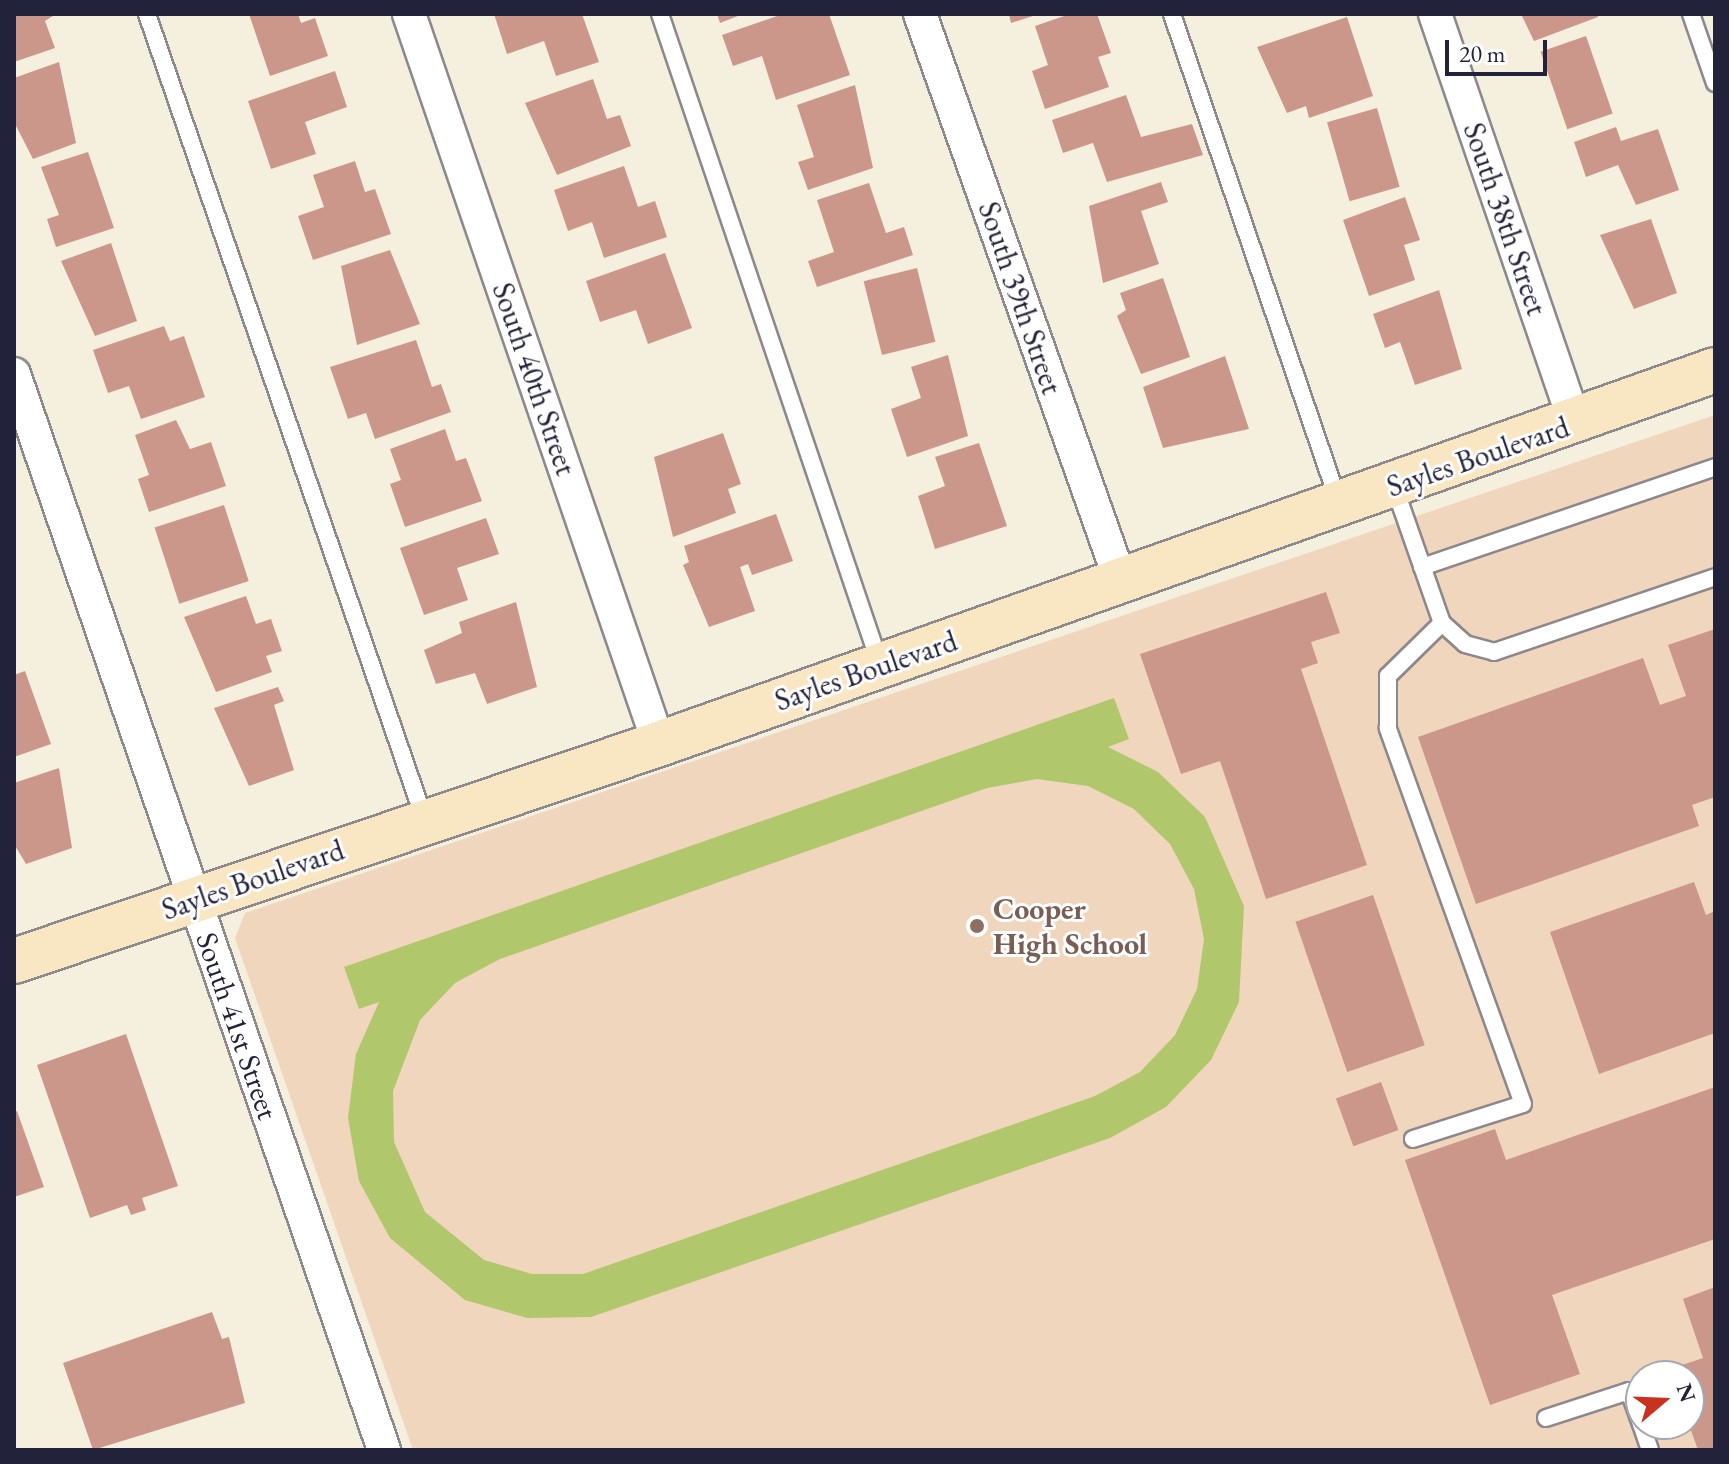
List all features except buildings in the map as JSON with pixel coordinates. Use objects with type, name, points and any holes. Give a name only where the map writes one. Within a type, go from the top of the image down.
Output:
[{"type":"street","name":"South 40th Street","points":[[409,14],[659,744]]},
{"type":"street","name":"South 39th Street","points":[[920,14],[1121,582]]},
{"type":"street","name":"South 38th Street","points":[[1435,14],[1575,423]]},
{"type":"street","name":"Sayles Boulevard","points":[[14,961],[659,744],[1575,423],[1715,370]]},
{"type":"street","name":"South 41st Street","points":[[14,374],[384,1450]]},
{"type":"lane","points":[[147,14],[425,822]]},
{"type":"lane","points":[[660,14],[881,666]]},
{"type":"lane","points":[[1172,14],[1339,505]]},
{"type":"lane","points":[[1691,14],[1715,83]]},
{"type":"lane","points":[[1422,567],[1715,467]]},
{"type":"lane","points":[[1394,486],[1442,623],[1465,644],[1494,652],[1715,577]]},
{"type":"lane","points":[[1413,1139],[1523,1104],[1388,728],[1388,676],[1442,623]]},
{"type":"lane","points":[[1546,1418],[1625,1392]]},
{"type":"shaded area","name":"Cooper High School","points":[[1715,415],[1715,1450],[413,1450],[235,938],[245,913]]},
{"type":"green space","points":[[1114,698],[1129,739],[1108,747],[1158,772],[1205,817],[1244,906],[1239,1002],[1211,1060],[1166,1107],[1110,1138],[591,1317],[527,1318],[465,1300],[390,1238],[359,1181],[348,1118],[356,1054],[379,1002],[359,1009],[344,967]],"holes":[[[1037,779],[1088,786],[1134,809],[1170,844],[1194,889],[1204,939],[1197,989],[1175,1035],[1140,1072],[1095,1096],[583,1274],[532,1274],[484,1260],[425,1212],[394,1142],[393,1091],[420,1020],[455,983],[500,959],[987,788]]]},
{"type":"place","name":"Cooper High School","points":[[977,926]]}]
